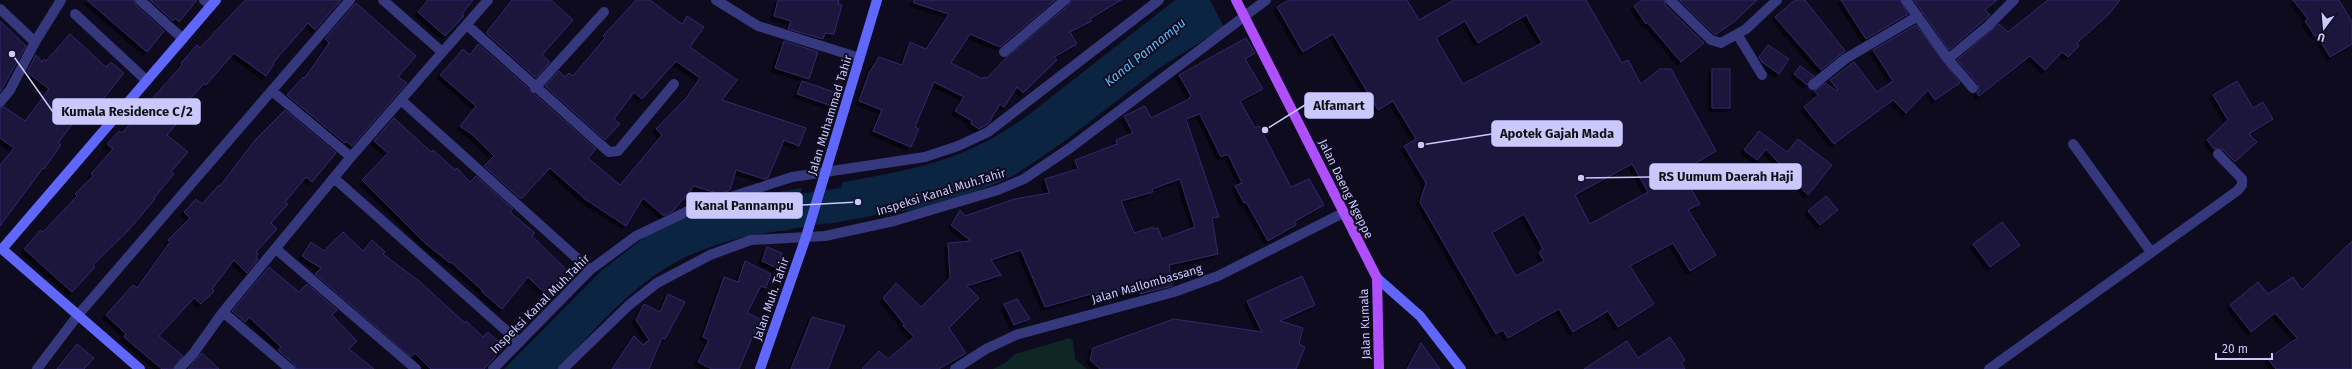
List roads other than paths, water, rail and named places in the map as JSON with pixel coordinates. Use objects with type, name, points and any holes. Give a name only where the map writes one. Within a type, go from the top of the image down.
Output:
[{"type":"main road","name":"Jalan Daeng Ngeppe","points":[[1238,4],[1342,213],[1377,278]]},
{"type":"main road","name":"Jalan Kumala","points":[[1377,278],[1379,369]]},
{"type":"street","points":[[0,102],[10,90],[35,42],[61,0]]},
{"type":"street","points":[[140,0],[183,39]]},
{"type":"street","points":[[37,369],[78,316],[350,0]]},
{"type":"street","points":[[383,0],[441,51]]},
{"type":"street","points":[[179,369],[193,354],[223,312],[351,156],[401,100],[441,51],[467,25],[488,0]]},
{"type":"street","points":[[716,0],[758,26],[860,58]]},
{"type":"street","name":"Jalan Muhammad Tahir","points":[[806,237],[877,0]]},
{"type":"street","points":[[1004,52],[1065,0]]},
{"type":"street","name":"Inspeksi Kanal Muh.Tahir","points":[[493,369],[590,270],[636,236],[688,211],[792,177],[925,157],[958,146],[988,132],[1159,0]]},
{"type":"street","name":"Inspeksi Kanal Muh.Tahir","points":[[563,369],[629,305],[657,282],[710,255],[751,240],[825,236],[894,221],[998,190],[1024,180],[1070,148],[1266,0]]},
{"type":"street","points":[[1670,0],[1715,43],[1722,43],[1737,34],[1777,0]]},
{"type":"street","points":[[1906,0],[1948,59],[1973,88]]},
{"type":"street","points":[[1948,59],[1988,26],[2014,0]]},
{"type":"street","points":[[140,369],[1,250],[146,80],[183,39],[210,2]]},
{"type":"street","points":[[0,9],[35,42]]},
{"type":"street","points":[[535,88],[604,12]]},
{"type":"street","points":[[75,14],[146,80]]},
{"type":"street","points":[[1813,85],[1845,58],[1918,16]]},
{"type":"street","points":[[467,25],[535,88],[605,149],[613,152],[618,151],[674,84]]},
{"type":"street","points":[[1737,34],[1762,75]]},
{"type":"street","points":[[272,91],[351,156]]},
{"type":"street","points":[[401,100],[590,270]]},
{"type":"street","points":[[2074,144],[2151,252]]},
{"type":"street","points":[[1989,369],[2236,191],[2242,185],[2242,179],[2218,154]]},
{"type":"street","points":[[334,178],[519,342]]},
{"type":"street","name":"Jalan Mallombassang","points":[[955,369],[986,349],[1016,335],[1174,292],[1218,276],[1342,213]]},
{"type":"street","name":"Jalan Muh. Tahir","points":[[760,369],[806,237]]},
{"type":"street","points":[[276,249],[416,369]]},
{"type":"street","name":"Jalan Daeng Ngeppe","points":[[1377,278],[1420,316],[1461,369]]},
{"type":"street","points":[[223,312],[290,369]]},
{"type":"water","points":[[1175,0],[1210,0],[1224,27],[1158,69],[1062,143],[1015,175],[990,186],[929,208],[869,215],[829,224],[843,182],[894,173],[939,161],[961,153],[1004,131],[1027,116]]},
{"type":"water","points":[[802,188],[790,230],[736,239],[702,250],[670,265],[628,296],[558,369],[504,369],[601,271],[646,236],[685,217],[743,198]]},
{"type":"waterway","name":"Kanal Pannampu","points":[[750,218],[858,202],[879,197]]},
{"type":"place","name":"Kumala Residence C/2","points":[[12,54]]},
{"type":"place","name":"Alfamart","points":[[1265,130]]},
{"type":"place","name":"Apotek Gajah Mada","points":[[1421,145]]},
{"type":"place","name":"RS Uumum Daerah Haji","points":[[1581,178]]},
{"type":"place","name":"Kanal Pannampu","points":[[858,202]]}]
